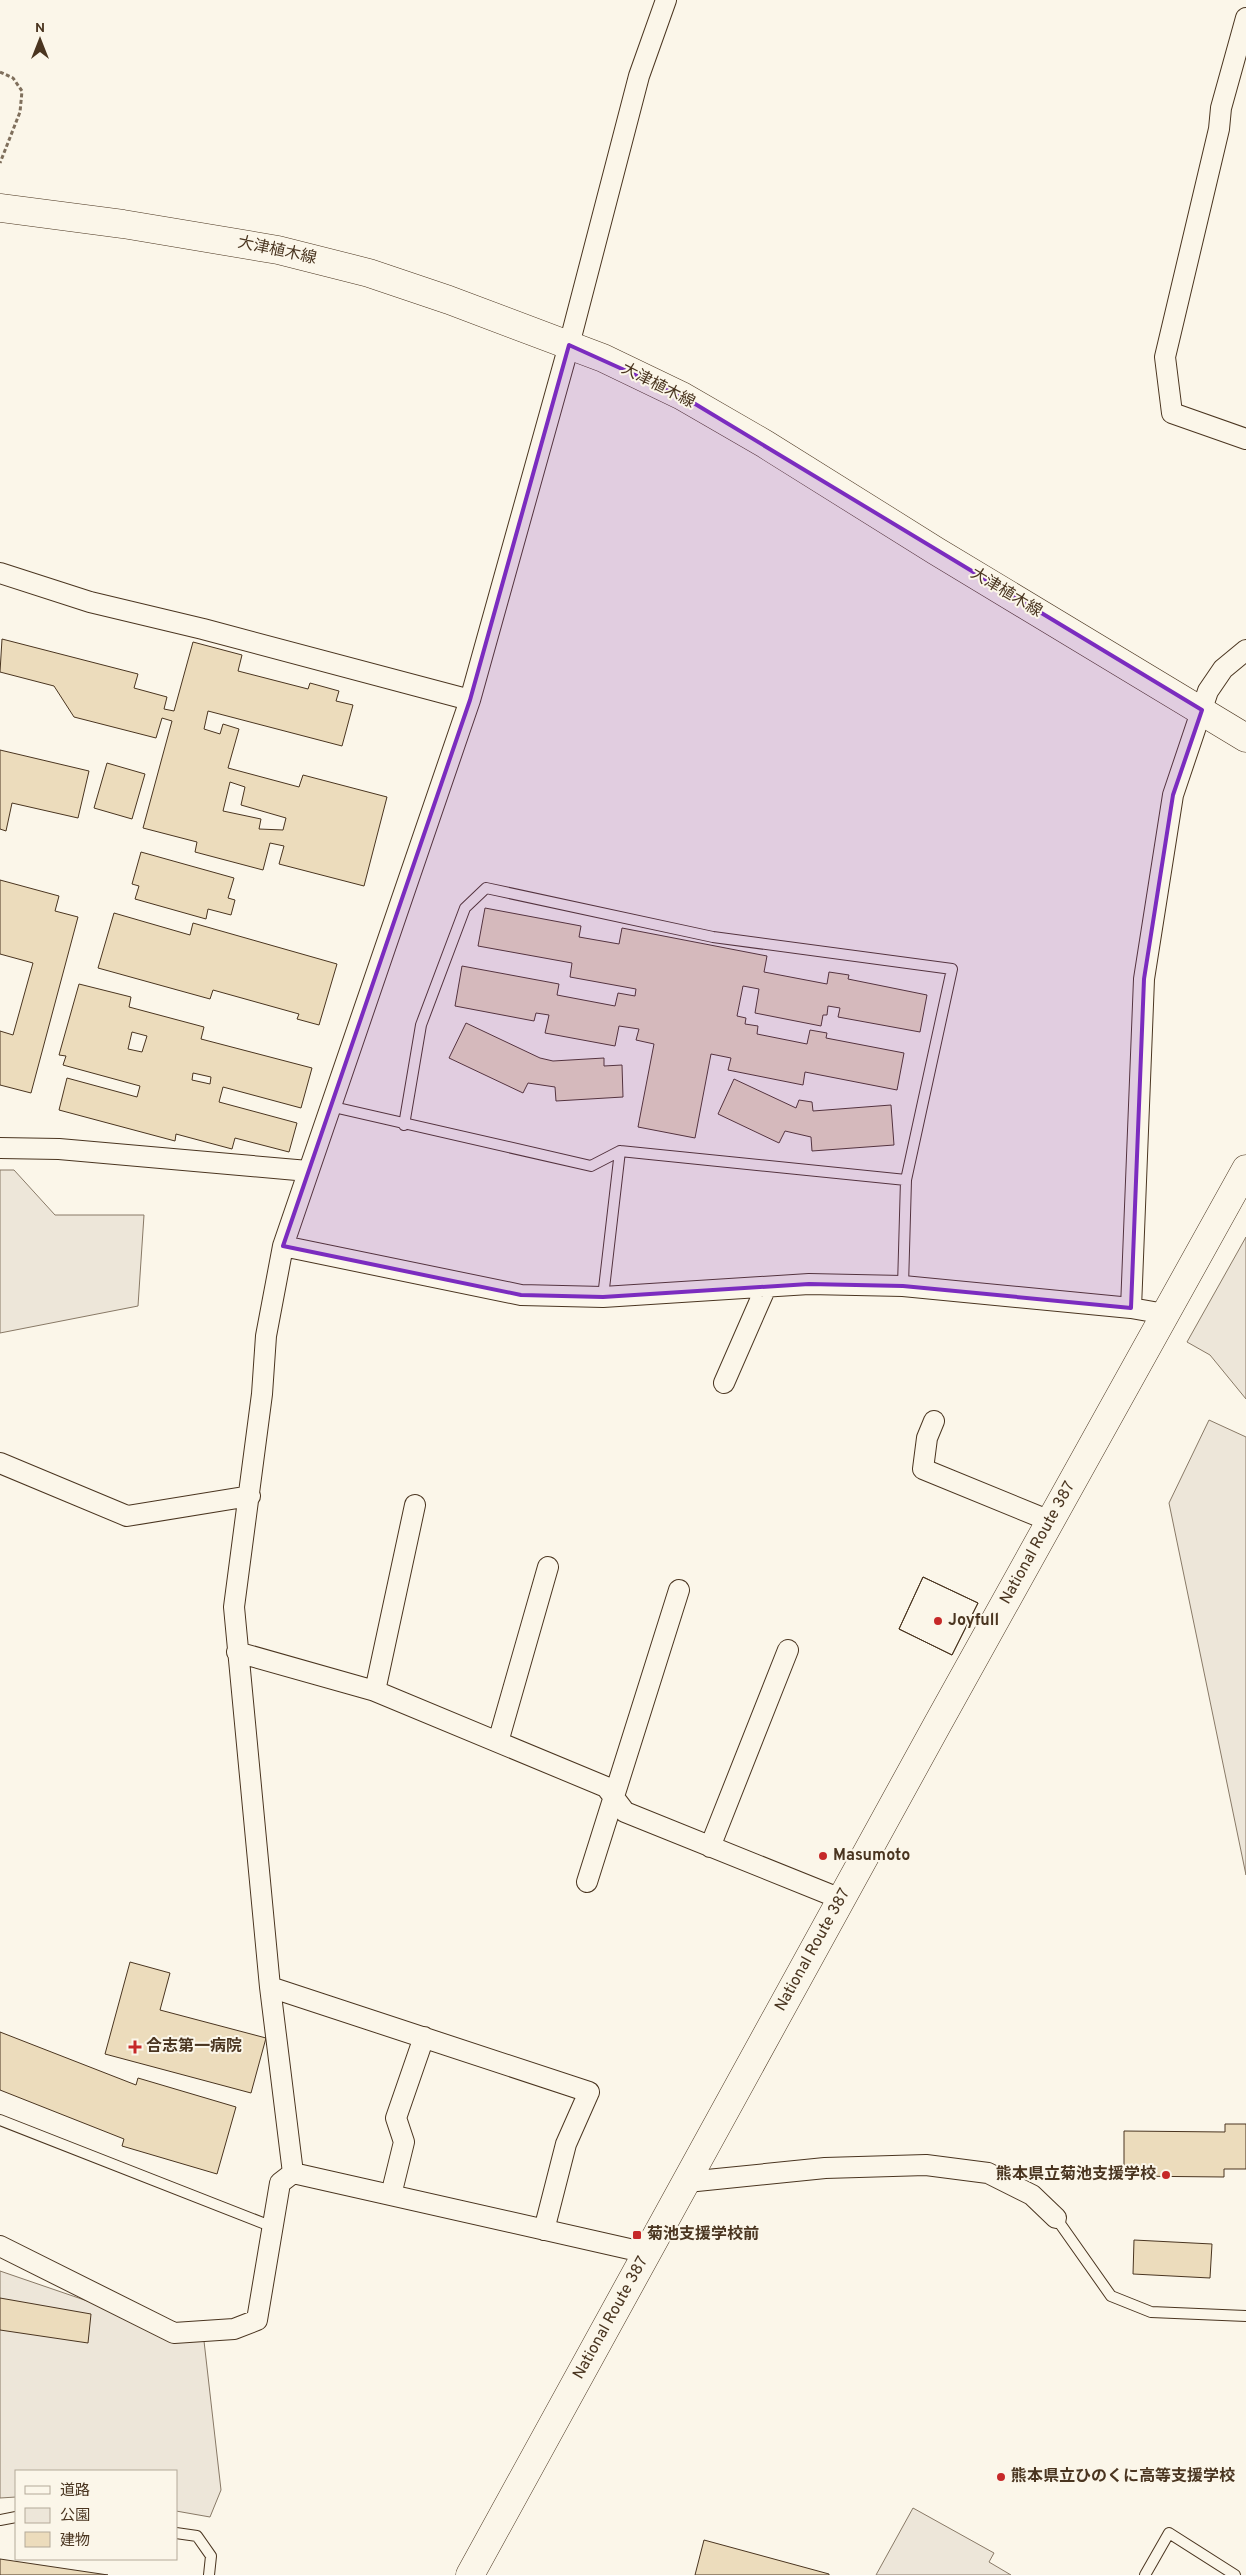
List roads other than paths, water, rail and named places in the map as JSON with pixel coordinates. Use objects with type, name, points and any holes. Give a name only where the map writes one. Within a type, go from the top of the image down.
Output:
[{"type":"main road","name":"大津植木線","points":[[0,208],[123,224],[278,250],[369,273],[569,345],[682,396],[1246,738]]},
{"type":"main road","name":"National Route 387","points":[[470,2575],[688,2182],[841,1899],[1246,1169]]},
{"type":"street","points":[[293,2173],[270,1987],[234,1607],[250,1496],[262,1394],[266,1336],[283,1246],[329,1106],[470,700],[569,345],[639,76],[666,0]]},
{"type":"street","points":[[1246,18],[1222,108],[1219,129],[1165,357],[1172,413],[1246,439]]},
{"type":"street","points":[[0,573],[90,602],[203,629],[470,700]]},
{"type":"street","points":[[1131,1308],[1144,980],[1173,795],[1208,691],[1223,669],[1246,650]]},
{"type":"street","points":[[0,1148],[60,1149],[308,1171]]},
{"type":"street","points":[[283,1246],[521,1295],[603,1297],[808,1284],[903,1286],[1131,1308],[1165,1314]]},
{"type":"street","points":[[724,1384],[766,1287]]},
{"type":"street","points":[[934,1421],[927,1438],[923,1469],[1050,1521]]},
{"type":"street","points":[[0,1463],[127,1516],[250,1496]]},
{"type":"street","points":[[374,1691],[415,1505]]},
{"type":"street","points":[[498,1742],[548,1567]]},
{"type":"street","points":[[587,1882],[679,1590]]},
{"type":"street","points":[[710,1847],[788,1650]]},
{"type":"street","points":[[237,1652],[374,1691],[606,1787],[625,1812],[841,1899]]},
{"type":"street","points":[[270,1987],[589,2092],[566,2144],[544,2230]]},
{"type":"street","points":[[391,2195],[404,2142],[396,2118],[424,2037]]},
{"type":"street","points":[[688,2182],[825,2168],[926,2165],[988,2173],[1032,2195],[1056,2218]]},
{"type":"street","points":[[293,2173],[647,2253]]},
{"type":"street","points":[[0,2246],[174,2333],[234,2329],[257,2320],[280,2183],[293,2173]]},
{"type":"lane","points":[[404,1125],[421,1025],[465,908],[486,888],[713,937],[952,969],[906,1180],[903,1286]]},
{"type":"lane","points":[[329,1106],[404,1125],[591,1166],[620,1151],[906,1180]]},
{"type":"lane","points":[[603,1297],[620,1151]]},
{"type":"lane","points":[[0,2120],[273,2227]]},
{"type":"lane","points":[[1056,2218],[1111,2296],[1151,2312],[1246,2316]]},
{"type":"lane","points":[[0,2520],[15,2517]]},
{"type":"lane","points":[[178,2533],[198,2536],[211,2556],[209,2575]]},
{"type":"lane","points":[[1145,2575],[1168,2533],[1235,2575]]},
{"type":"place","name":"Joyfull","points":[[938,1621]]},
{"type":"place","name":"Masumoto","points":[[823,1856]]},
{"type":"place","name":"合志第一病院","points":[[135,2047]]},
{"type":"place","name":"熊本県立菊池支援学校","points":[[1166,2175]]},
{"type":"place","name":"菊池支援学校前","points":[[637,2235]]},
{"type":"place","name":"熊本県立ひのくに高等支援学校","points":[[1001,2477]]}]
